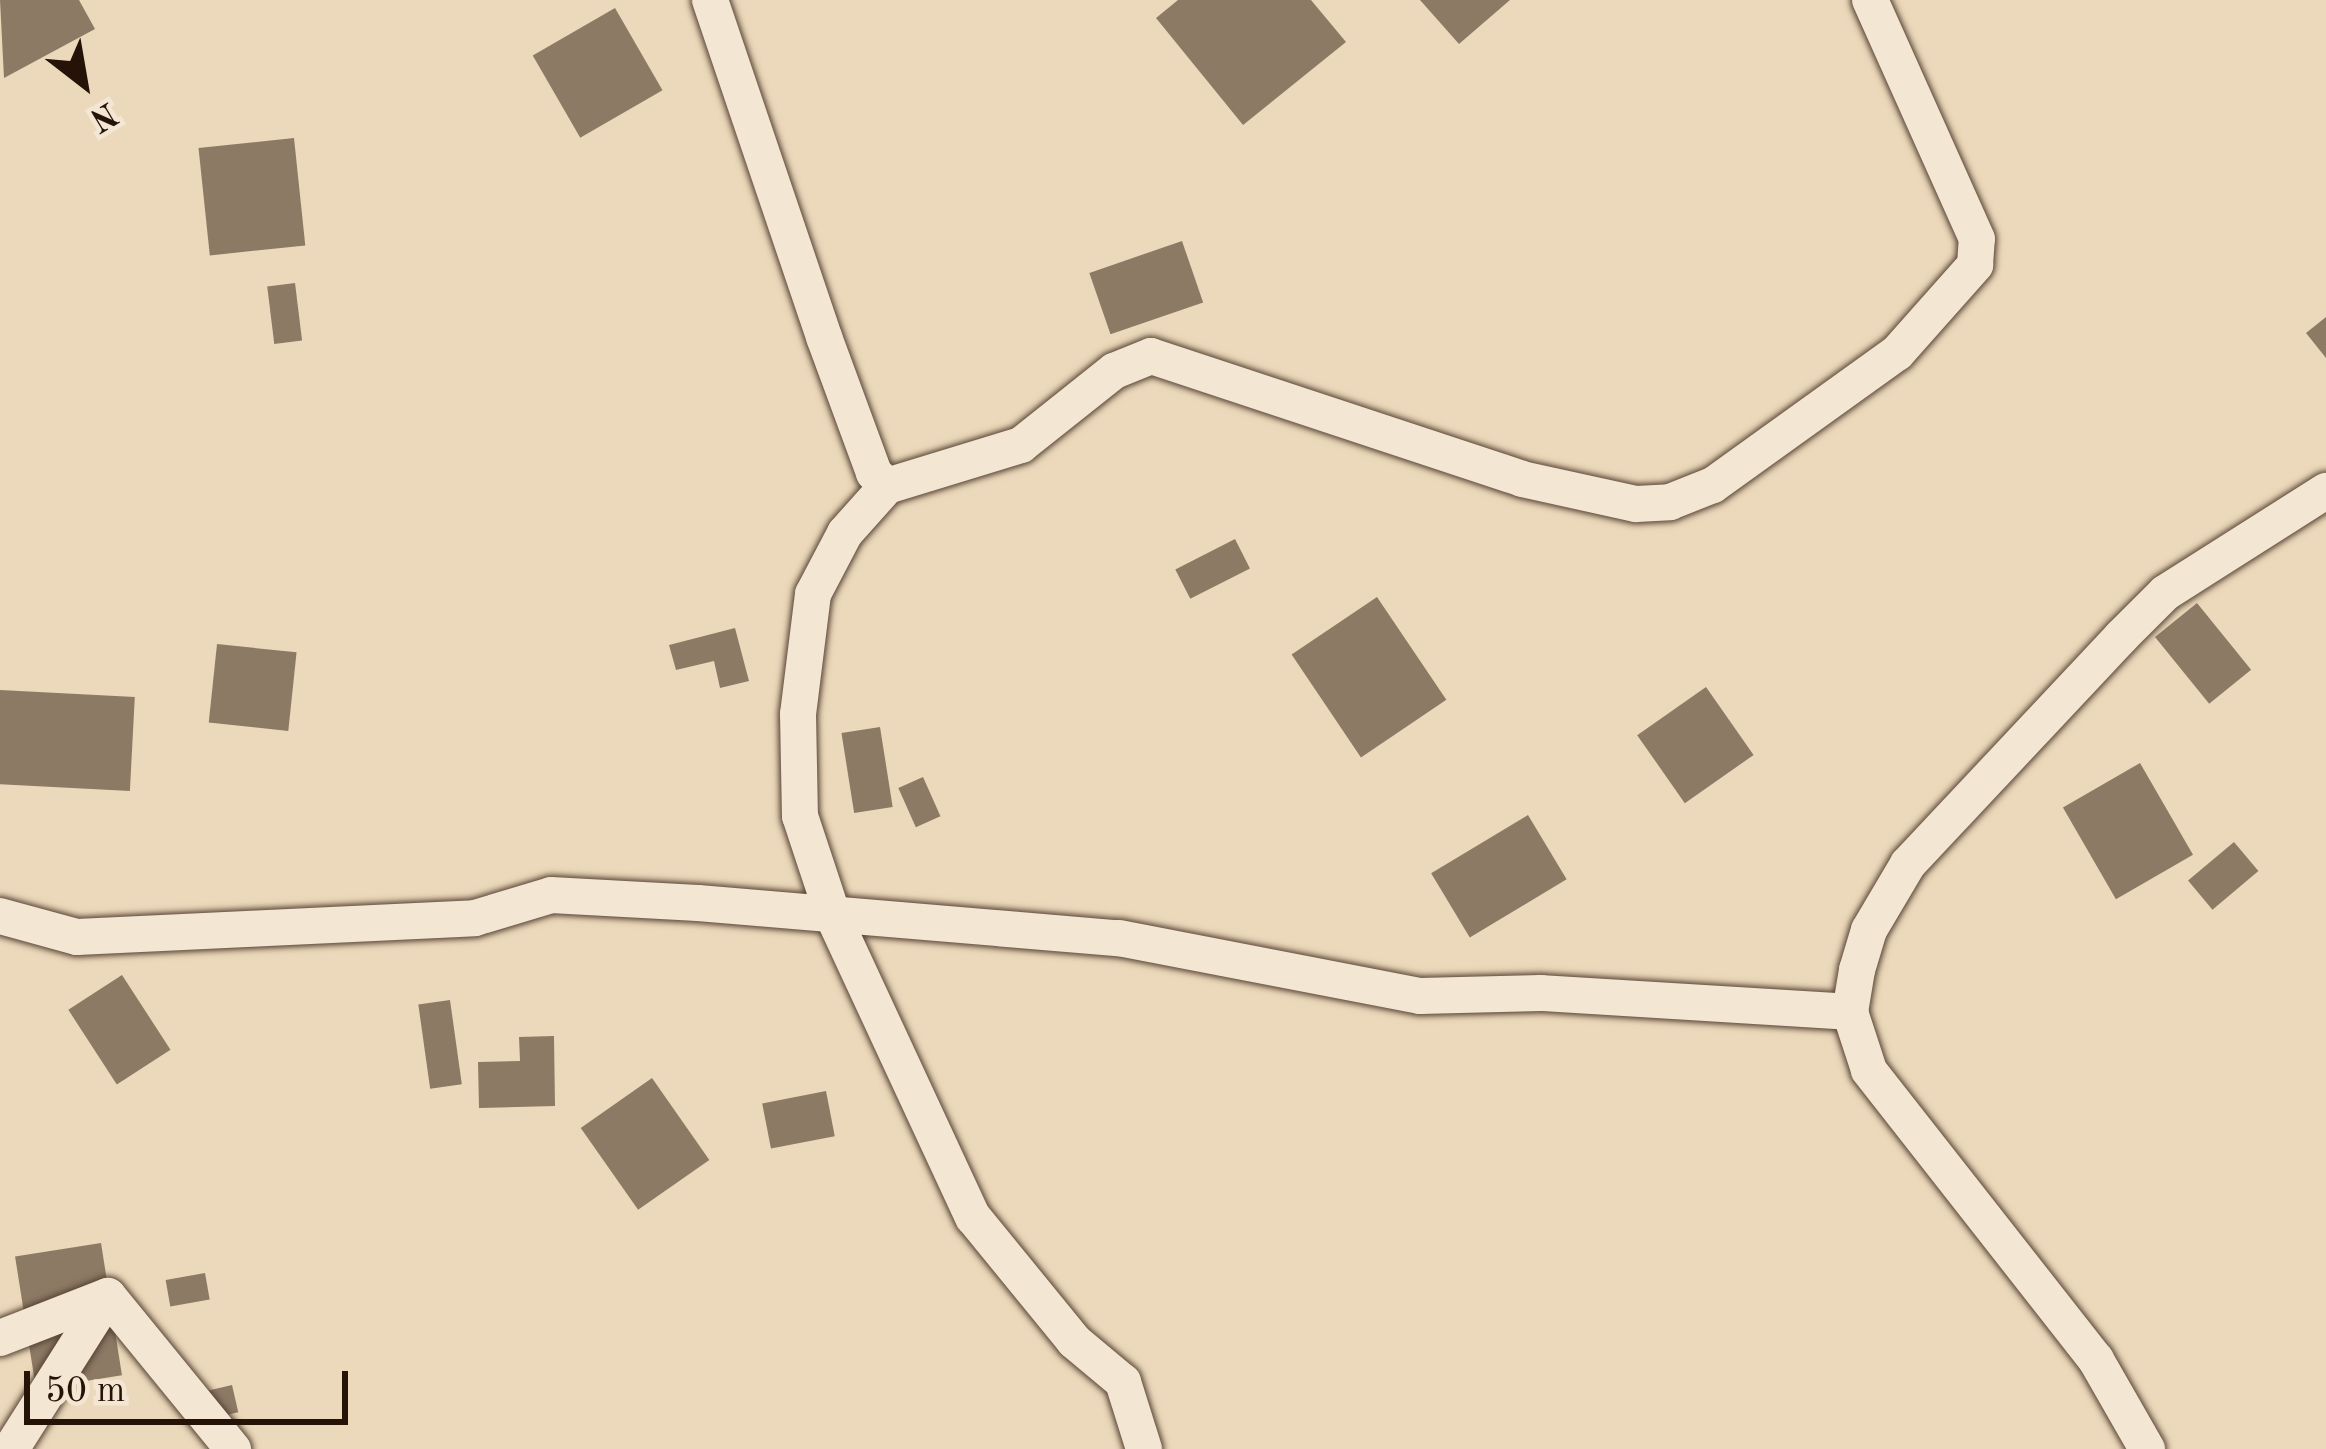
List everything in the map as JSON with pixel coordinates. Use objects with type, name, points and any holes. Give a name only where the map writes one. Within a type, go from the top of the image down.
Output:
[{"type":"street","points":[[710,0],[824,337],[874,473],[887,486]]},
{"type":"street","points":[[1144,1449],[1123,1382],[1074,1341],[974,1217],[833,916],[800,816],[806,651],[813,594],[845,533],[887,486],[1021,445],[1114,371],[1151,356],[1522,479],[1636,504],[1670,502],[1713,485],[1897,353],[1976,265],[1977,239],[1866,6]]},
{"type":"street","points":[[2147,1449],[2096,1360],[1869,1070],[1850,1012],[1869,930],[1908,864],[2165,593],[2326,491]]},
{"type":"street","points":[[0,916],[77,937],[475,918],[551,895],[833,916],[977,921],[1119,938],[1420,996],[1541,993],[1850,1012]]},
{"type":"street","points":[[0,1338],[108,1296]]},
{"type":"street","points":[[11,1449],[108,1296]]},
{"type":"street","points":[[108,1296],[233,1449]]},
{"type":"building","points":[[0,0],[79,0],[95,29],[4,78]]},
{"type":"building","points":[[1178,0],[1311,0],[1346,42],[1243,125],[1156,18]]},
{"type":"building","points":[[1420,0],[1510,0],[1459,44]]},
{"type":"building","points":[[615,8],[662,90],[580,138],[533,56]]},
{"type":"building","points":[[294,138],[305,245],[210,255],[199,148]]},
{"type":"building","points":[[1182,241],[1203,302],[1111,334],[1089,273]]},
{"type":"building","points":[[295,283],[302,341],[274,344],[267,286]]},
{"type":"building","points":[[2326,317],[2326,358],[2306,333]]},
{"type":"building","points":[[1235,539],[1250,568],[1190,599],[1175,569]]},
{"type":"building","points":[[1377,597],[1446,700],[1361,757],[1292,655]]},
{"type":"building","points":[[2197,603],[2251,670],[2209,704],[2155,637]]},
{"type":"building","points":[[735,628],[749,681],[720,688],[714,661],[676,670],[669,645]]},
{"type":"building","points":[[217,644],[297,652],[288,731],[209,723]]},
{"type":"building","points":[[1706,687],[1754,755],[1685,803],[1637,735]]},
{"type":"building","points":[[0,690],[135,697],[130,791],[0,784]]},
{"type":"building","points":[[880,727],[893,807],[854,813],[841,733]]},
{"type":"building","points":[[2140,763],[2193,855],[2116,899],[2063,808]]},
{"type":"building","points":[[923,777],[940,816],[916,827],[898,788]]},
{"type":"building","points":[[1528,815],[1567,879],[1470,937],[1431,873]]},
{"type":"building","points":[[2234,842],[2258,871],[2212,910],[2188,881]]},
{"type":"building","points":[[122,975],[170,1050],[117,1084],[68,1010]]},
{"type":"building","points":[[450,1000],[462,1084],[430,1089],[418,1004]]},
{"type":"building","points":[[554,1036],[555,1106],[479,1108],[478,1062],[520,1061],[519,1037]]},
{"type":"building","points":[[652,1078],[709,1160],[638,1210],[581,1128]]},
{"type":"building","points":[[826,1091],[835,1136],[771,1149],[762,1103]]},
{"type":"building","points":[[101,1243],[122,1375],[36,1389],[15,1257]]},
{"type":"building","points":[[205,1273],[210,1300],[170,1307],[166,1280]]},
{"type":"building","points":[[232,1385],[238,1412],[215,1418],[209,1390]]}]
